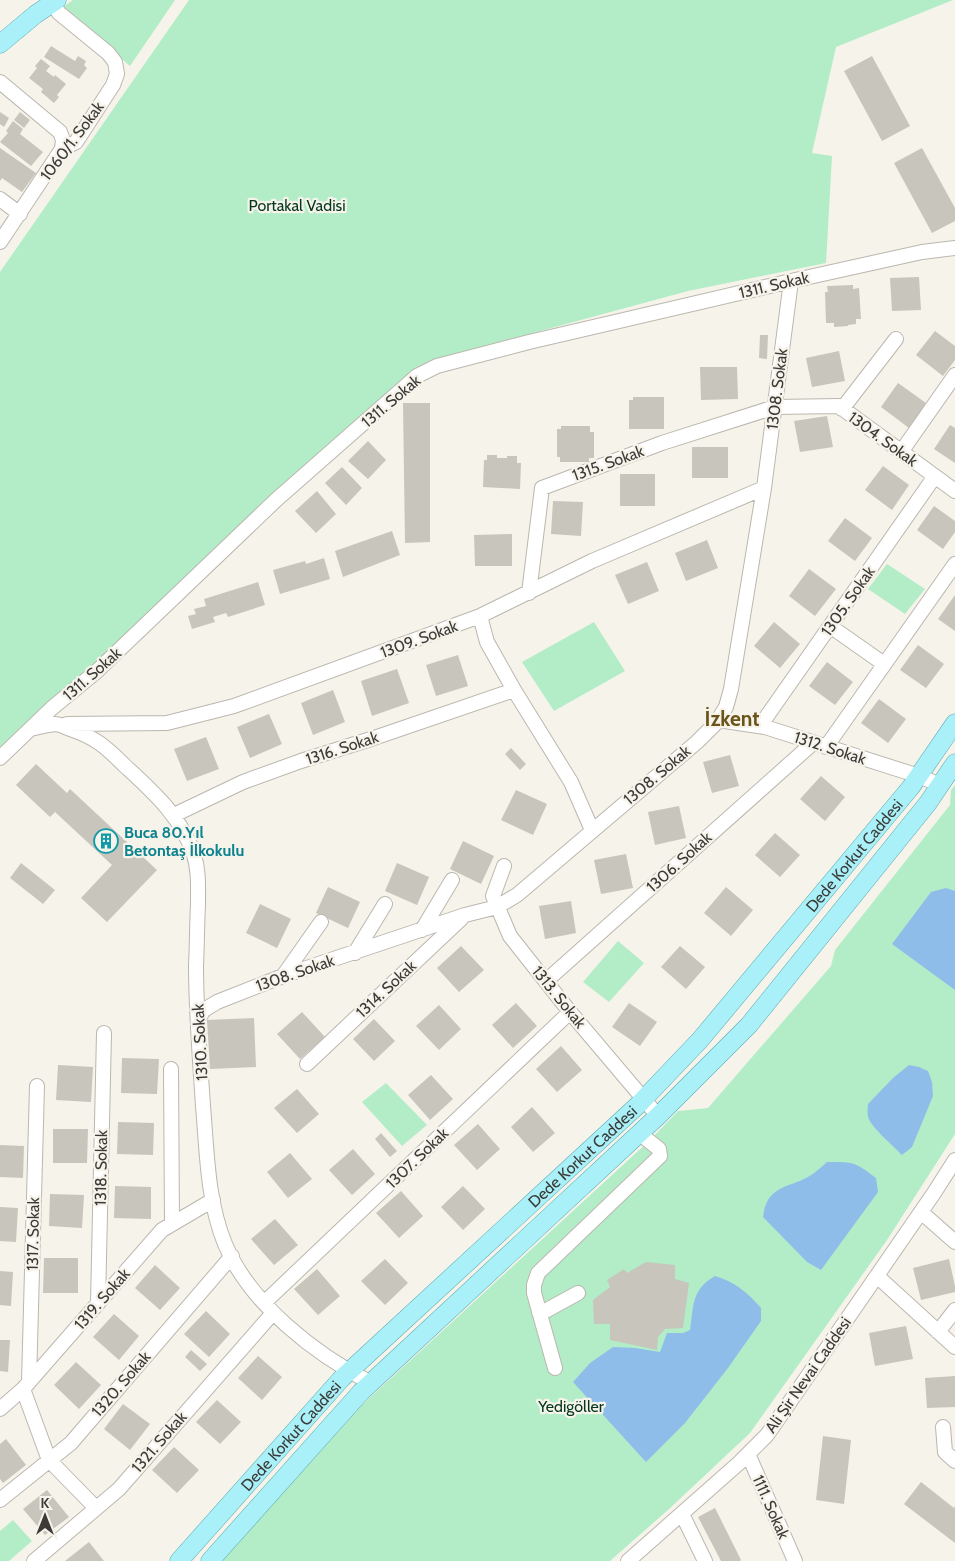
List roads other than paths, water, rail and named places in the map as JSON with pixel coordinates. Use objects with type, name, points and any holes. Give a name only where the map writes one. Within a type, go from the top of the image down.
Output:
[{"type":"main road","points":[[0,43],[54,1]]},
{"type":"main road","name":"Dede Korkut Caddesi","points":[[179,1561],[349,1372],[643,1100],[700,1040],[919,776],[955,723]]},
{"type":"main road","name":"Dede Korkut Caddesi","points":[[210,1561],[361,1392],[658,1116],[749,1025],[928,803],[955,764]]},
{"type":"street","name":"1060/1. Sokak","points":[[0,242],[62,150],[76,142],[112,85],[116,74],[115,62],[108,53],[58,13],[54,1]]},
{"type":"street","points":[[0,82],[60,132],[63,140],[62,150]]},
{"type":"street","points":[[0,199],[20,214]]},
{"type":"street","name":"1311. Sokak","points":[[0,758],[52,708],[97,671],[276,500],[417,376],[437,366],[529,342],[922,252],[955,248]]},
{"type":"street","name":"1308. Sokak","points":[[198,1019],[204,1010],[217,1002],[283,976],[466,915],[497,907],[517,895],[697,742],[718,720],[726,707],[732,689],[764,488],[791,281]]},
{"type":"street","points":[[842,409],[896,339]]},
{"type":"street","points":[[901,452],[955,376]]},
{"type":"street","name":"1304. Sokak","points":[[775,407],[839,406],[955,491]]},
{"type":"street","name":"1315. Sokak","points":[[529,593],[542,488],[662,443],[775,407]]},
{"type":"street","name":"1305. Sokak","points":[[760,726],[936,476]]},
{"type":"street","name":"1309. Sokak","points":[[56,724],[167,724],[234,706],[480,616],[592,561],[764,488]]},
{"type":"street","name":"1306. Sokak","points":[[546,981],[819,745],[884,664],[955,564]]},
{"type":"street","points":[[480,616],[487,642],[514,690],[571,782],[592,830]]},
{"type":"street","points":[[830,626],[884,664]]},
{"type":"street","name":"1316. Sokak","points":[[174,815],[243,782],[301,760],[371,739],[514,690]]},
{"type":"street","name":"1312. Sokak","points":[[718,720],[760,726],[919,776],[940,786]]},
{"type":"street","points":[[30,729],[56,724]]},
{"type":"street","name":"1310. Sokak","points":[[56,724],[91,737],[108,749],[160,798],[174,815],[194,853],[198,870],[196,969],[208,1177],[225,1244],[241,1272],[268,1308],[296,1334],[349,1372],[371,1383]]},
{"type":"street","name":"1313. Sokak","points":[[504,866],[493,896],[510,936],[570,1012],[658,1116]]},
{"type":"street","points":[[422,930],[452,880]]},
{"type":"street","points":[[355,953],[386,904]]},
{"type":"street","name":"1314. Sokak","points":[[307,1064],[466,915]]},
{"type":"street","points":[[283,976],[321,922]]},
{"type":"street","name":"1307. Sokak","points":[[268,1308],[570,1012]]},
{"type":"street","name":"1318. Sokak","points":[[98,1303],[104,1034]]},
{"type":"street","points":[[171,1069],[172,1224]]},
{"type":"street","name":"1317. Sokak","points":[[26,1386],[37,1086]]},
{"type":"street","points":[[555,1368],[534,1293],[534,1284],[538,1274],[660,1156],[656,1146],[639,1133]]},
{"type":"street","name":"Ali Şir Nevai Caddesi","points":[[628,1561],[748,1454],[767,1434],[955,1160]]},
{"type":"street","name":"1319. Sokak","points":[[0,1409],[26,1386],[162,1230],[213,1200]]},
{"type":"street","points":[[921,1212],[955,1242]]},
{"type":"street","name":"1320. Sokak","points":[[0,1500],[71,1443],[232,1256]]},
{"type":"street","points":[[877,1276],[955,1347]]},
{"type":"street","points":[[540,1312],[578,1293]]},
{"type":"street","name":"1321. Sokak","points":[[34,1561],[119,1489],[268,1308]]},
{"type":"street","points":[[938,1332],[955,1310]]},
{"type":"street","points":[[26,1386],[49,1460],[96,1508]]},
{"type":"street","points":[[943,1427],[945,1452],[955,1461]]},
{"type":"street","name":"1111. Sokak","points":[[748,1454],[795,1561]]},
{"type":"street","points":[[682,1514],[705,1561]]},
{"type":"water","points":[[946,888],[955,891],[955,990],[892,944],[931,892]]},
{"type":"water","points":[[909,1065],[928,1071],[932,1082],[933,1096],[912,1147],[902,1155],[882,1136],[869,1120],[868,1104],[893,1078]]},
{"type":"water","points":[[827,1162],[849,1163],[863,1169],[876,1178],[878,1192],[821,1270],[807,1262],[763,1217],[768,1199],[773,1194],[808,1177]]},
{"type":"water","points":[[715,1276],[735,1285],[751,1297],[761,1308],[761,1321],[728,1368],[685,1423],[646,1462],[573,1382],[590,1363],[613,1347],[660,1352],[667,1333],[683,1333],[690,1330],[695,1299],[707,1281]]},
{"type":"place","name":"Buca 80.Yıl Betontaş İlkokulu","points":[[106,841]]},
{"type":"district","name":"İzkent","points":[[732,718]]},
{"type":"park label","name":"Portakal Vadisi","points":[[297,205]]},
{"type":"park label","name":"Yedigöller","points":[[571,1406]]}]
